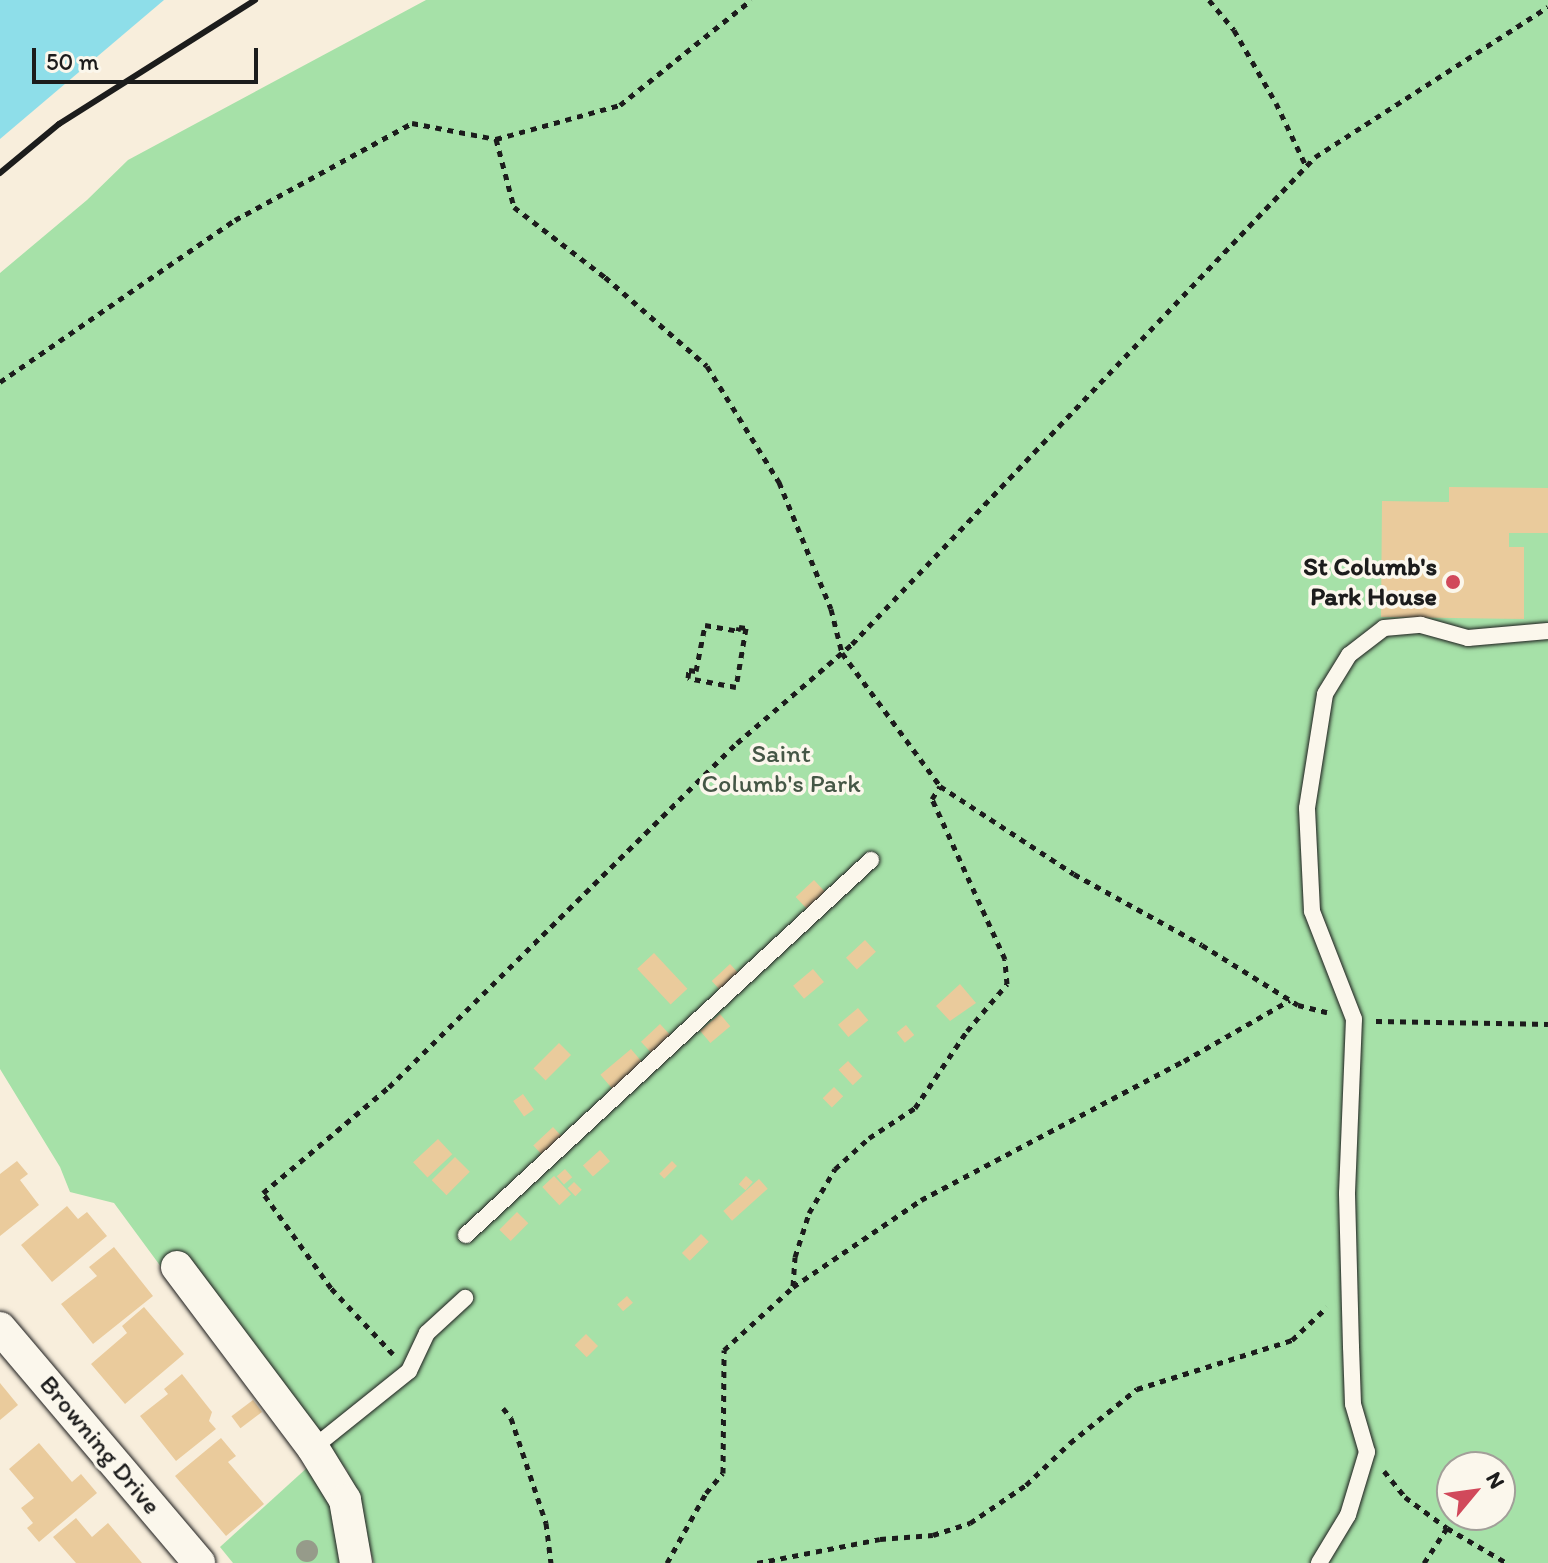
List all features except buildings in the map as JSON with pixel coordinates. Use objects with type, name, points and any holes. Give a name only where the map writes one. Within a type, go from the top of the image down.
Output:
[{"type":"street","points":[[177,1267],[313,1448],[345,1500],[356,1563]]},
{"type":"street","name":"Browning Drive","points":[[0,1328],[199,1563]]},
{"type":"lane","points":[[1319,1563],[1348,1515],[1367,1452],[1353,1404],[1347,1193],[1354,1019],[1312,911],[1307,808],[1325,694],[1349,655],[1384,628],[1421,625],[1468,638],[1548,631]]},
{"type":"lane","points":[[466,1235],[871,860]]},
{"type":"lane","points":[[313,1448],[409,1371],[427,1333],[465,1298]]},
{"type":"path","points":[[0,382],[235,220],[412,123],[496,139],[620,105],[751,0]]},
{"type":"path","points":[[1209,0],[1248,54],[1306,166]]},
{"type":"path","points":[[409,1371],[331,1288],[263,1193],[389,1087],[737,743],[842,653],[1306,166],[1548,7]]},
{"type":"path","points":[[496,139],[514,207],[605,277],[707,366],[779,482],[831,609],[842,653],[940,786],[1074,874],[1298,1005],[1354,1019],[1548,1024]]},
{"type":"path","points":[[705,625],[738,631],[739,627],[746,628],[736,687],[688,678],[689,670],[696,671],[705,625]]},
{"type":"path","points":[[793,1287],[795,1257],[809,1213],[835,1169],[869,1138],[915,1108],[967,1031],[1007,984],[1005,959],[932,799],[940,786]]},
{"type":"path","points":[[667,1563],[706,1493],[723,1473],[724,1350],[793,1287],[921,1200],[1184,1061],[1290,1000]]},
{"type":"path","points":[[757,1563],[880,1539],[933,1535],[970,1523],[1026,1485],[1070,1443],[1137,1389],[1292,1340],[1351,1285]]},
{"type":"path","points":[[503,1408],[511,1418],[546,1523],[551,1563]]},
{"type":"path","points":[[1367,1452],[1405,1497],[1436,1520]]},
{"type":"path","points":[[1424,1563],[1445,1531]]},
{"type":"path","points":[[1452,1531],[1507,1563]]},
{"type":"green space","name":"Saint Columb's Park","points":[[426,0],[1548,0],[1548,1563],[374,1563],[347,1470],[167,1275],[114,1203],[70,1192],[60,1167],[0,1069],[0,273],[87,200],[128,160]]},
{"type":"green space","points":[[309,1466],[332,1500],[339,1563],[233,1563],[220,1547]]},
{"type":"water","points":[[0,0],[164,0],[0,139]]},
{"type":"railway","points":[[0,173],[59,124],[255,0]]},
{"type":"place","name":"St Columb's Park House","points":[[1453,582]]}]
